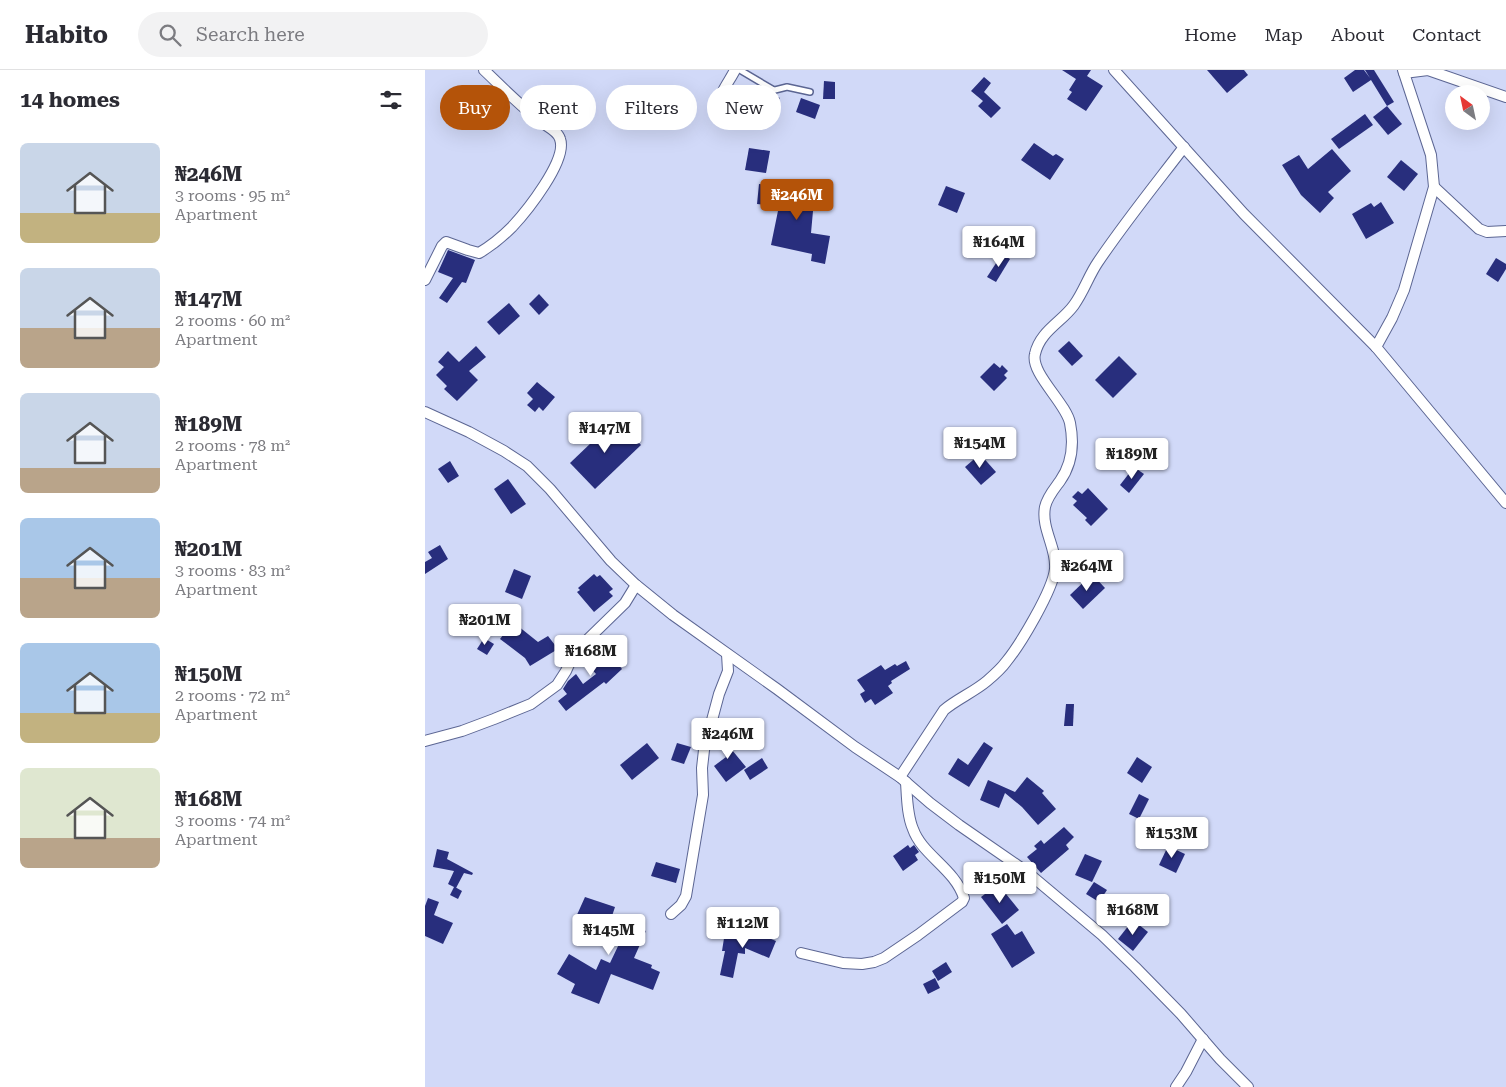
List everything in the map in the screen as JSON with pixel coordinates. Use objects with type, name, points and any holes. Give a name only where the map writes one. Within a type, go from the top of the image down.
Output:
[{"type":"street","points":[[425,280],[442,246],[446,242],[479,253],[504,235],[537,195],[558,162],[561,151],[560,138],[557,133],[535,117],[484,70]]},
{"type":"street","points":[[726,85],[735,70]]},
{"type":"street","points":[[1114,70],[1244,214],[1375,347],[1506,502]]},
{"type":"street","points":[[1375,347],[1392,318],[1404,290],[1433,186],[1431,155],[1403,72],[1428,70],[1506,97]]},
{"type":"street","points":[[801,953],[843,963],[862,964],[874,962],[884,958],[912,940],[962,902],[964,898],[954,878],[929,852],[913,830],[903,780],[944,710],[953,702],[969,694],[987,681],[1006,662],[1028,628],[1048,590],[1055,572],[1055,560],[1048,538],[1045,505],[1068,469],[1071,459],[1071,433],[1066,414],[1038,370],[1034,357],[1037,344],[1048,330],[1074,305],[1097,263],[1184,146]]},
{"type":"street","points":[[1433,186],[1479,229],[1487,232],[1506,231]]},
{"type":"street","points":[[425,412],[478,437],[527,466],[550,489],[611,561],[636,585],[673,615],[903,780],[930,803],[1027,872],[1102,935],[1135,967],[1248,1087]]},
{"type":"street","points":[[425,742],[462,731],[531,704],[557,685],[571,660],[584,643],[625,603],[636,585]]},
{"type":"street","points":[[671,914],[681,905],[686,896],[703,795],[701,768],[704,750],[719,694],[728,671],[727,654]]},
{"type":"street","points":[[728,671],[740,663]]},
{"type":"street","points":[[1176,1087],[1203,1039]]},
{"type":"lane","points":[[740,70],[771,89],[787,87],[810,92]]},
{"type":"building","points":[[1062,70],[1091,70],[1087,76],[1103,86],[1086,111],[1067,99],[1072,92],[1069,90],[1076,79]]},
{"type":"building","points":[[1207,70],[1244,70],[1248,75],[1227,93]]},
{"type":"building","points":[[1355,70],[1364,70],[1370,78],[1365,70],[1374,70],[1394,102],[1387,106],[1371,80],[1353,92],[1344,78]]},
{"type":"building","points":[[984,77],[991,83],[984,92],[1001,108],[991,118],[978,106],[983,101],[971,91]]},
{"type":"building","points":[[824,81],[835,82],[835,99],[823,99]]},
{"type":"building","points":[[801,98],[820,105],[815,119],[796,112]]},
{"type":"building","points":[[1387,106],[1402,124],[1388,135],[1373,117]]},
{"type":"building","points":[[1365,114],[1373,125],[1339,149],[1331,139]]},
{"type":"building","points":[[1034,143],[1053,156],[1056,154],[1064,159],[1050,180],[1021,160]]},
{"type":"building","points":[[749,148],[770,151],[766,173],[745,170]]},
{"type":"building","points":[[1332,149],[1351,171],[1328,192],[1334,198],[1320,213],[1301,195],[1282,165],[1299,155],[1308,169]]},
{"type":"building","points":[[1401,160],[1418,174],[1404,191],[1387,177]]},
{"type":"building","points":[[759,184],[779,186],[777,198],[798,201],[799,187],[812,188],[811,191],[831,192],[831,200],[814,200],[811,233],[830,236],[825,264],[811,261],[812,254],[771,245],[779,206],[757,204]]},
{"type":"building","points":[[946,186],[965,193],[957,213],[938,205]]},
{"type":"building","points":[[1381,202],[1394,223],[1366,239],[1352,214],[1371,203],[1374,207]]},
{"type":"building","points":[[448,250],[475,260],[466,283],[462,282],[447,303],[439,298],[453,278],[438,272]]},
{"type":"building","points":[[1002,254],[1010,259],[996,282],[987,277]]},
{"type":"building","points":[[1496,258],[1506,264],[1506,269],[1498,282],[1486,274]]},
{"type":"building","points":[[539,294],[549,305],[539,315],[529,304]]},
{"type":"building","points":[[509,303],[520,316],[499,335],[487,322]]},
{"type":"building","points":[[1069,341],[1083,356],[1072,366],[1058,351]]},
{"type":"building","points":[[476,346],[486,357],[469,371],[478,380],[457,401],[444,389],[447,386],[436,375],[444,367],[438,362],[448,351],[459,362]]},
{"type":"building","points":[[1119,356],[1137,374],[1113,398],[1095,380]]},
{"type":"building","points":[[994,363],[1000,368],[1002,365],[1008,371],[1004,375],[1007,378],[994,391],[980,377]]},
{"type":"building","points":[[537,382],[555,397],[543,411],[539,407],[535,412],[527,405],[533,399],[527,393]]},
{"type":"building","points":[[616,419],[641,445],[595,489],[570,463]]},
{"type":"building","points":[[980,454],[996,472],[981,485],[965,467]]},
{"type":"building","points":[[450,461],[459,476],[448,483],[438,469]]},
{"type":"building","points":[[1134,467],[1144,474],[1129,493],[1120,485]]},
{"type":"building","points":[[508,479],[526,504],[511,514],[494,489]]},
{"type":"building","points":[[1088,488],[1108,509],[1091,526],[1085,520],[1087,518],[1073,505],[1077,501],[1072,497],[1078,491],[1082,494]]},
{"type":"building","points":[[440,545],[448,559],[425,574],[425,562],[432,558],[428,552]]},
{"type":"building","points":[[514,569],[531,576],[522,599],[505,592]]},
{"type":"building","points":[[594,574],[597,577],[600,575],[613,589],[609,592],[613,596],[594,612],[577,592],[580,590],[578,588]]},
{"type":"building","points":[[1092,574],[1105,588],[1083,609],[1070,595]]},
{"type":"building","points":[[513,622],[538,642],[548,636],[558,649],[530,666],[525,658],[500,639]]},
{"type":"building","points":[[484,638],[494,644],[487,655],[477,649]]},
{"type":"building","points":[[599,645],[603,650],[607,647],[620,662],[618,664],[622,669],[606,684],[604,682],[566,711],[558,701],[567,694],[563,689],[576,674],[583,684],[596,674],[588,665],[594,659],[589,654]]},
{"type":"building","points":[[906,661],[910,669],[891,681],[892,683],[888,686],[893,693],[875,705],[871,699],[865,703],[860,694],[865,691],[857,680],[881,665],[885,670],[895,664],[897,666]]},
{"type":"building","points":[[1066,704],[1074,704],[1073,726],[1064,726]]},
{"type":"building","points":[[724,734],[732,750],[746,767],[726,782],[714,766],[726,757],[715,740]]},
{"type":"building","points":[[984,742],[993,748],[969,787],[948,774],[958,758],[968,765]]},
{"type":"building","points":[[647,743],[659,758],[632,780],[620,765]]},
{"type":"building","points":[[677,743],[691,747],[684,764],[671,760]]},
{"type":"building","points":[[1137,757],[1152,767],[1142,783],[1127,773]]},
{"type":"building","points":[[762,758],[768,768],[750,780],[744,770]]},
{"type":"building","points":[[1027,777],[1044,791],[1042,793],[1056,809],[1038,825],[1022,807],[1005,793],[999,808],[980,800],[988,780],[1015,792]]},
{"type":"building","points":[[1139,794],[1149,799],[1139,819],[1129,814]]},
{"type":"building","points":[[1064,827],[1074,837],[1066,845],[1069,849],[1041,873],[1027,857],[1037,849],[1034,846],[1041,840],[1044,844]]},
{"type":"building","points":[[908,845],[910,848],[914,845],[919,852],[915,855],[918,860],[903,871],[893,856]]},
{"type":"building","points":[[1168,846],[1185,854],[1176,873],[1159,865]]},
{"type":"building","points":[[437,849],[449,852],[447,859],[473,873],[472,875],[464,873],[456,888],[462,891],[458,899],[450,895],[454,887],[448,884],[454,871],[433,867]]},
{"type":"building","points":[[1085,854],[1102,861],[1092,882],[1075,875]]},
{"type":"building","points":[[656,862],[680,869],[676,883],[651,876]]},
{"type":"building","points":[[1094,882],[1107,890],[1099,902],[1086,894]]},
{"type":"building","points":[[998,884],[1019,910],[1002,924],[981,897]]},
{"type":"building","points":[[585,897],[615,907],[612,916],[646,931],[634,958],[652,965],[651,968],[660,972],[653,990],[611,974],[599,1004],[571,993],[575,984],[557,974],[569,954],[596,970],[601,959],[610,963],[619,944],[613,941],[617,931],[576,917]]},
{"type":"building","points":[[428,898],[439,902],[434,915],[453,923],[443,944],[425,936],[425,906]]},
{"type":"building","points":[[1133,920],[1148,932],[1133,951],[1118,939]]},
{"type":"building","points":[[1007,924],[1015,935],[1022,931],[1035,953],[1012,968],[991,934]]},
{"type":"building","points":[[725,932],[758,936],[759,934],[776,941],[769,958],[745,948],[745,954],[738,953],[733,978],[720,975],[725,951],[722,951]]},
{"type":"building","points":[[946,962],[952,972],[938,981],[932,971]]},
{"type":"building","points":[[935,978],[940,988],[928,994],[923,984]]}]
